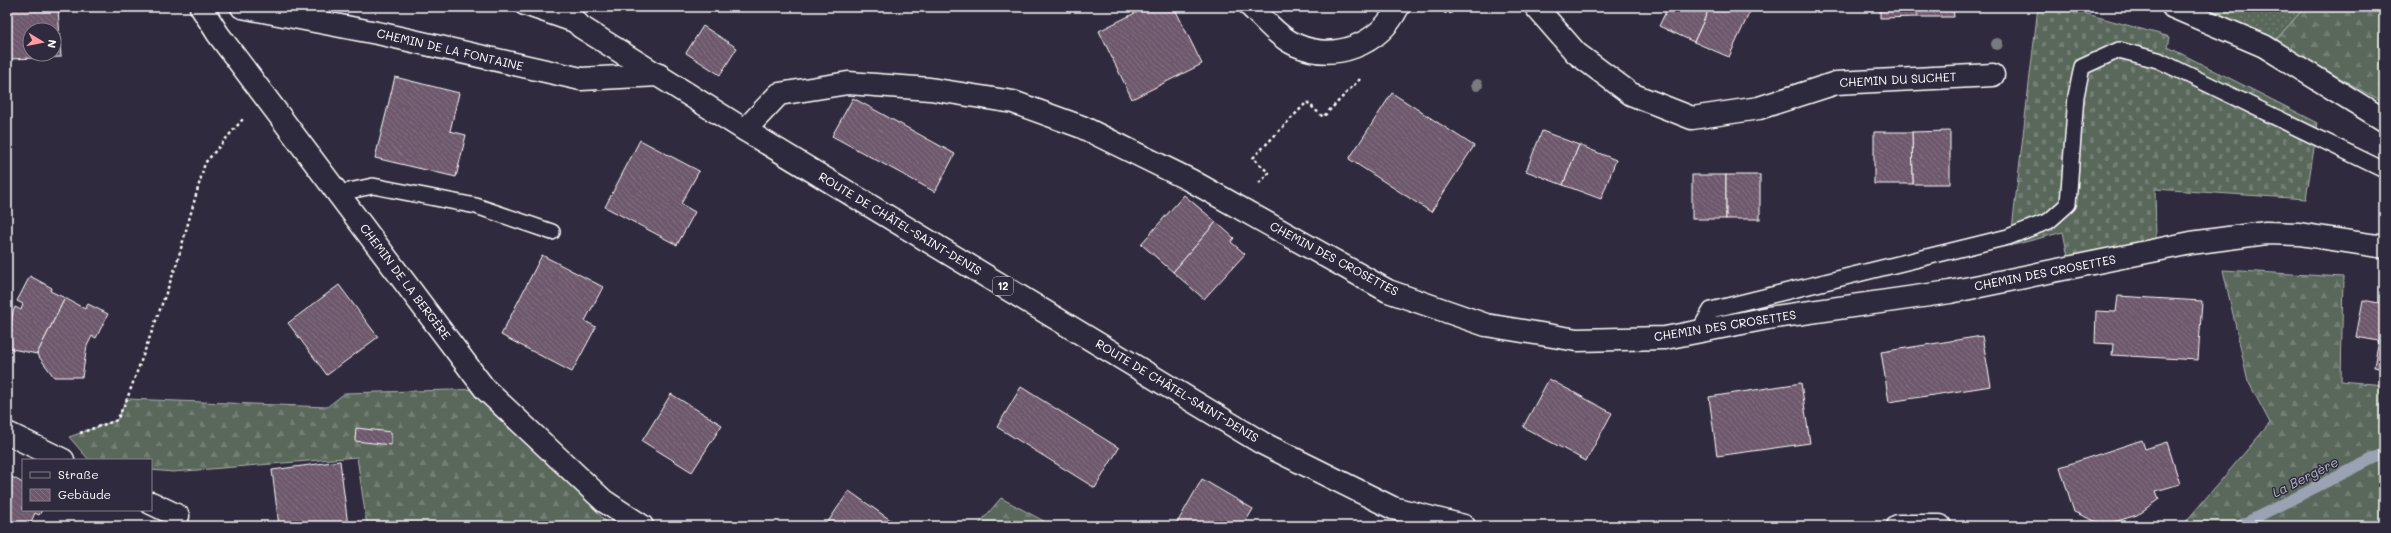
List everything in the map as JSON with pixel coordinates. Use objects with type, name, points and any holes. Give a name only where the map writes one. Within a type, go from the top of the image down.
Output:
[{"type":"street","name":"CHEMIN DE LA BERGÈRE","points":[[201,7],[218,34],[485,389],[604,501],[642,526]]},
{"type":"street","name":"CHEMIN DE LA FONTAINE","points":[[242,7],[382,34],[581,79],[659,75]]},
{"type":"street","name":"ROUTE DE CHÂTEL-SAINT-DENIS","points":[[561,7],[581,27],[744,130],[1262,443],[1393,508],[1464,526]]},
{"type":"street","points":[[1251,7],[1280,35],[1295,45],[1312,50],[1329,52],[1347,49],[1364,43],[1380,32],[1393,17],[1398,7]]},
{"type":"street","name":"CHEMIN DU SUCHET","points":[[1536,7],[1576,52],[1631,94],[1692,118],[1759,108],[1836,82],[1993,75]]},
{"type":"street","points":[[2173,7],[2264,46],[2384,120]]},
{"type":"street","name":"CHEMIN DES CROSETTES","points":[[744,130],[779,94],[848,83],[937,90],[1013,102],[1082,127],[1190,180],[1388,290],[1486,325],[1577,340],[1665,338],[1776,317],[1950,292],[2232,236],[2266,233],[2299,234],[2384,247]]},
{"type":"street","points":[[7,433],[60,459]]},
{"type":"street","points":[[152,503],[178,516]]},
{"type":"street","points":[[1898,526],[1940,526]]},
{"type":"lane","points":[[524,7],[581,27]]},
{"type":"lane","points":[[1699,331],[1711,310],[2008,237],[2049,221],[2068,204],[2076,96],[2082,66],[2119,50],[2158,60],[2384,170]]},
{"type":"lane","points":[[339,193],[373,186],[476,206],[552,232]]},
{"type":"path","points":[[1440,7],[1448,14],[1464,7]]},
{"type":"path","points":[[1237,206],[1269,173],[1253,158],[1306,102],[1323,117],[1362,77]]},
{"type":"path","points":[[60,459],[69,437],[117,420],[127,399],[176,266],[205,162],[264,95]]},
{"type":"green space","points":[[2038,7],[2062,7],[2170,37],[2168,47],[2318,123],[2306,199],[2155,189],[2156,240],[2068,257],[2063,232],[2010,246]]},
{"type":"green space","points":[[2204,7],[2305,7],[2275,41]]},
{"type":"green space","points":[[2305,7],[2384,7],[2384,103],[2275,41]]},
{"type":"green space","points":[[2223,270],[2343,277],[2341,381],[2384,385],[2384,526],[2182,526],[2270,423],[2248,381]]},
{"type":"green space","points":[[485,389],[610,526],[367,526],[357,457],[173,472],[152,470],[152,459],[88,459],[69,437],[117,420],[127,399],[327,407],[345,393]]},
{"type":"green space","points":[[1001,498],[1053,526],[977,526]]},
{"type":"building","points":[[7,7],[58,7],[59,22],[22,22],[22,58],[9,59],[10,84],[7,85]]},
{"type":"building","points":[[1147,7],[1174,7],[1202,64],[1132,99],[1099,31]]},
{"type":"building","points":[[1668,7],[1710,7],[1694,42],[1659,26]]},
{"type":"building","points":[[1710,7],[1752,7],[1729,57],[1694,42]]},
{"type":"building","points":[[1880,7],[1917,7],[1917,17],[1880,18]]},
{"type":"building","points":[[1917,7],[1953,7],[1954,17],[1917,17]]},
{"type":"building","points":[[703,26],[737,48],[720,75],[686,53]]},
{"type":"building","points":[[395,77],[459,93],[450,131],[466,135],[456,177],[375,158]]},
{"type":"building","points":[[1392,93],[1474,146],[1431,212],[1349,159]]},
{"type":"building","points":[[853,98],[955,154],[935,192],[832,136]]},
{"type":"building","points":[[1542,131],[1579,145],[1563,185],[1526,171]]},
{"type":"building","points":[[1950,131],[1950,184],[1913,184],[1912,132]]},
{"type":"building","points":[[1874,132],[1912,132],[1913,184],[1874,184]]},
{"type":"building","points":[[640,140],[699,171],[681,204],[695,212],[677,245],[605,207]]},
{"type":"building","points":[[1579,145],[1616,160],[1601,199],[1563,185]]},
{"type":"building","points":[[1692,175],[1726,175],[1726,219],[1692,219]]},
{"type":"building","points":[[1726,175],[1760,175],[1760,219],[1726,219]]},
{"type":"building","points":[[1184,195],[1216,222],[1173,272],[1141,244]]},
{"type":"building","points":[[1216,222],[1234,238],[1231,242],[1245,254],[1204,299],[1173,272]]},
{"type":"building","points":[[542,255],[603,287],[585,321],[596,327],[572,372],[501,335]]},
{"type":"building","points":[[30,276],[52,288],[50,291],[65,298],[37,354],[7,348],[13,312],[15,307],[21,310],[23,304],[17,301]]},
{"type":"building","points":[[339,285],[378,337],[327,375],[288,323]]},
{"type":"building","points":[[2118,296],[2202,301],[2198,360],[2112,355],[2113,344],[2095,343],[2096,311],[2116,312]]},
{"type":"building","points":[[65,298],[85,309],[88,304],[108,314],[96,338],[92,336],[87,346],[82,377],[54,377],[37,354]]},
{"type":"building","points":[[2363,300],[2384,304],[2384,368],[2374,366],[2379,341],[2356,337]]},
{"type":"building","points":[[1982,336],[1991,386],[1889,402],[1881,352]]},
{"type":"building","points":[[1549,379],[1612,413],[1586,461],[1523,427]]},
{"type":"building","points":[[1801,383],[1810,443],[1717,456],[1709,397]]},
{"type":"building","points":[[1021,387],[1119,448],[1095,488],[997,427]]},
{"type":"building","points":[[671,394],[722,425],[692,472],[642,441]]},
{"type":"building","points":[[356,428],[391,432],[391,445],[355,441]]},
{"type":"building","points":[[2142,440],[2145,449],[2167,442],[2180,484],[2156,491],[2159,499],[2137,515],[2104,525],[2074,512],[2060,467]]},
{"type":"building","points":[[340,461],[348,526],[279,526],[272,470]]},
{"type":"building","points":[[8,475],[22,482],[22,511],[41,511],[39,515],[35,513],[31,522],[34,524],[33,526],[7,526]]},
{"type":"building","points":[[1202,479],[1253,509],[1243,526],[1181,526],[1177,523]]},
{"type":"building","points":[[849,491],[899,526],[825,526]]},
{"type":"waterway","name":"La Bergère","points":[[2239,526],[2384,453]]}]
